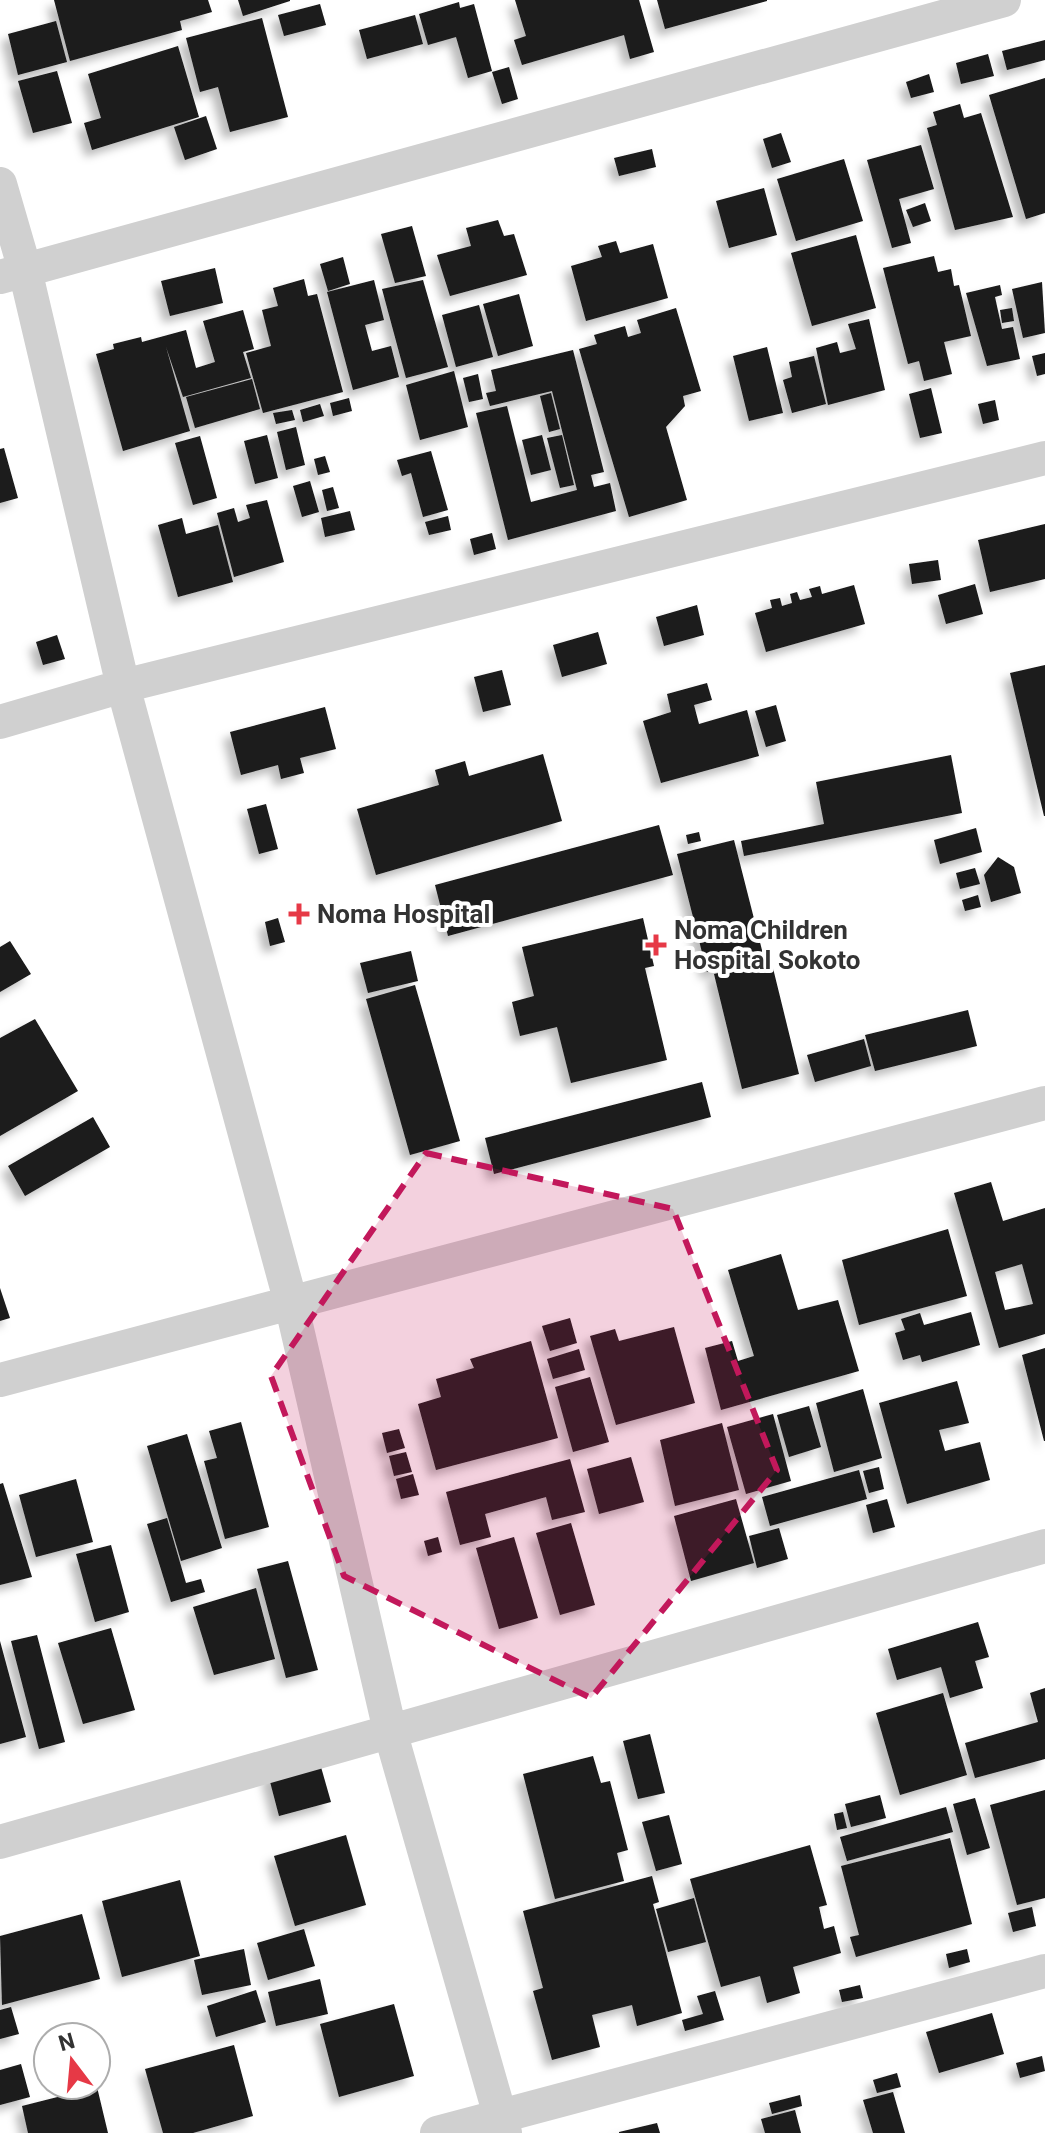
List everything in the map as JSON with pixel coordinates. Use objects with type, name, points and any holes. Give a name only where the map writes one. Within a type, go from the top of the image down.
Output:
[{"type":"street","points":[[12,274],[1004,0]]},
{"type":"street","points":[[0,184],[12,274],[291,1303],[390,1731],[502,2124]]},
{"type":"street","points":[[0,722],[123,686],[1045,458]]},
{"type":"street","points":[[0,1380],[1045,1103]]},
{"type":"street","points":[[0,1842],[1045,1546]]},
{"type":"street","points":[[437,2133],[502,2124],[1045,1971]]},
{"type":"highlighted area","points":[[426,1153],[673,1209],[777,1470],[591,1698],[344,1576],[271,1376]]},
{"type":"building","points":[[54,0],[208,0],[212,12],[180,21],[182,30],[70,61]]},
{"type":"building","points":[[238,0],[290,0],[290,1],[243,16]]},
{"type":"building","points":[[515,0],[639,0],[654,52],[630,59],[624,35],[522,65],[514,40],[526,36]]},
{"type":"building","points":[[657,0],[767,0],[767,1],[665,29]]},
{"type":"building","points":[[459,2],[460,8],[474,4],[492,71],[468,78],[456,37],[428,45],[419,14]]},
{"type":"building","points":[[320,4],[326,25],[284,36],[278,15]]},
{"type":"building","points":[[415,15],[423,44],[367,59],[359,30]]},
{"type":"building","points":[[262,18],[288,117],[230,132],[218,87],[200,92],[186,38]]},
{"type":"building","points":[[56,21],[67,62],[18,75],[8,34]]},
{"type":"building","points":[[1045,40],[1045,60],[1007,70],[1002,51]]},
{"type":"building","points":[[178,46],[199,117],[92,150],[84,123],[101,118],[88,74]]},
{"type":"building","points":[[988,54],[994,76],[961,84],[956,63]]},
{"type":"building","points":[[509,67],[518,99],[502,104],[492,72]]},
{"type":"building","points":[[57,71],[72,123],[33,133],[18,81]]},
{"type":"building","points":[[929,74],[934,92],[911,98],[906,82]]},
{"type":"building","points":[[1045,78],[1045,213],[1026,219],[989,95]]},
{"type":"building","points":[[960,104],[964,118],[981,113],[1013,217],[955,230],[927,128],[937,125],[933,112]]},
{"type":"building","points":[[206,116],[217,149],[185,160],[174,127]]},
{"type":"building","points":[[781,133],[791,162],[772,168],[763,139]]},
{"type":"building","points":[[921,145],[934,189],[899,199],[911,243],[892,248],[867,160]]},
{"type":"building","points":[[652,149],[656,167],[619,176],[614,158]]},
{"type":"building","points":[[844,159],[863,221],[796,241],[777,179]]},
{"type":"building","points":[[764,188],[777,235],[729,248],[716,201]]},
{"type":"building","points":[[925,203],[931,221],[913,227],[906,210]]},
{"type":"building","points":[[498,220],[504,236],[514,234],[527,275],[450,296],[437,255],[471,246],[466,228]]},
{"type":"building","points":[[412,226],[426,276],[395,283],[381,234]]},
{"type":"building","points":[[856,235],[876,308],[812,326],[791,253]]},
{"type":"building","points":[[616,241],[620,253],[653,244],[668,298],[586,321],[571,266],[602,257],[598,246]]},
{"type":"building","points":[[934,256],[938,272],[951,269],[954,286],[959,285],[971,336],[944,342],[952,374],[924,381],[919,361],[908,364],[883,268]]},
{"type":"building","points":[[343,257],[350,284],[328,291],[320,264]]},
{"type":"building","points":[[215,268],[223,303],[170,316],[161,281]]},
{"type":"building","points":[[304,279],[308,296],[317,294],[343,392],[263,413],[246,353],[271,346],[262,310],[278,306],[273,288]]},
{"type":"building","points":[[374,280],[384,320],[365,325],[372,351],[391,346],[399,377],[353,390],[327,292]]},
{"type":"building","points":[[423,280],[448,367],[406,378],[382,289]]},
{"type":"building","points":[[1042,282],[1045,333],[1023,338],[1012,289]]},
{"type":"building","points":[[1000,285],[1002,295],[995,297],[1002,329],[1013,327],[1020,359],[987,366],[966,293]]},
{"type":"building","points":[[519,294],[533,346],[498,356],[483,304]]},
{"type":"building","points":[[479,305],[493,357],[456,367],[442,315]]},
{"type":"building","points":[[676,308],[701,391],[683,396],[685,406],[666,427],[687,500],[629,517],[579,349],[597,344],[594,335],[625,326],[628,337],[641,333],[637,320]]},
{"type":"building","points":[[1012,308],[1014,321],[1002,323],[1000,310]]},
{"type":"building","points":[[243,310],[254,349],[243,352],[251,378],[183,397],[166,347],[190,431],[123,451],[96,354],[114,349],[113,344],[141,337],[142,342],[186,330],[196,368],[215,362],[203,321]]},
{"type":"building","points":[[869,319],[885,390],[828,405],[816,348],[837,342],[840,353],[856,349],[848,324]]},
{"type":"building","points":[[767,347],[783,413],[749,421],[733,356]]},
{"type":"building","points":[[573,350],[604,472],[591,475],[594,487],[610,483],[616,511],[508,540],[476,413],[507,406],[531,502],[577,490],[552,391],[490,406],[486,393],[496,391],[491,370]]},
{"type":"building","points":[[1045,353],[1045,374],[1037,376],[1032,356]]},
{"type":"building","points":[[814,356],[826,404],[792,413],[783,380],[792,377],[789,362]]},
{"type":"building","points":[[454,371],[468,427],[420,440],[406,385]]},
{"type":"building","points":[[478,374],[483,399],[469,402],[463,378]]},
{"type":"building","points":[[252,379],[260,409],[195,428],[186,397]]},
{"type":"building","points":[[931,388],[942,433],[920,438],[909,394]]},
{"type":"building","points":[[551,393],[560,429],[549,432],[540,396]]},
{"type":"building","points":[[349,398],[352,411],[333,416],[330,403]]},
{"type":"building","points":[[995,400],[999,420],[983,424],[978,404]]},
{"type":"building","points":[[320,404],[324,416],[303,422],[300,410]]},
{"type":"building","points":[[292,410],[295,420],[276,424],[273,413]]},
{"type":"building","points":[[296,427],[305,465],[286,470],[277,432]]},
{"type":"building","points":[[267,435],[278,478],[255,484],[244,441]]},
{"type":"building","points":[[542,435],[551,470],[531,475],[522,440]]},
{"type":"building","points":[[562,435],[574,485],[560,488],[547,438]]},
{"type":"building","points":[[200,436],[217,498],[193,505],[175,443]]},
{"type":"building","points":[[4,448],[18,498],[0,503],[0,449]]},
{"type":"building","points":[[431,451],[448,510],[423,517],[411,473],[402,476],[397,460]]},
{"type":"building","points":[[325,456],[330,472],[318,475],[314,459]]},
{"type":"building","points":[[310,481],[319,512],[302,517],[293,486]]},
{"type":"building","points":[[333,487],[339,508],[327,511],[322,490]]},
{"type":"building","points":[[267,500],[284,562],[234,577],[217,513],[234,508],[238,522],[250,518],[246,505]]},
{"type":"building","points":[[350,511],[355,530],[325,537],[321,518]]},
{"type":"building","points":[[448,516],[451,530],[429,535],[425,522]]},
{"type":"building","points":[[182,518],[186,534],[218,525],[233,582],[178,597],[158,525]]},
{"type":"building","points":[[1045,524],[1045,579],[990,592],[978,540]]},
{"type":"building","points":[[492,533],[496,549],[474,555],[470,539]]},
{"type":"building","points":[[938,560],[941,580],[912,584],[909,564]]},
{"type":"building","points":[[975,584],[983,614],[946,624],[938,595]]},
{"type":"building","points":[[854,585],[865,624],[766,652],[755,613],[772,608],[770,600],[780,598],[782,606],[792,603],[790,594],[797,592],[800,600],[812,597],[809,589],[820,586],[822,594]]},
{"type":"building","points":[[697,605],[704,635],[664,646],[656,617]]},
{"type":"building","points":[[598,632],[607,664],[562,677],[553,645]]},
{"type":"building","points":[[57,635],[65,659],[43,665],[36,642]]},
{"type":"building","points":[[1045,665],[1045,816],[1044,816],[1010,673]]},
{"type":"building","points":[[502,670],[511,705],[483,712],[474,677]]},
{"type":"building","points":[[707,683],[712,700],[694,705],[699,724],[747,710],[759,756],[661,783],[643,721],[671,712],[667,694]]},
{"type":"building","points":[[776,705],[786,741],[766,747],[755,711]]},
{"type":"building","points":[[325,707],[336,749],[300,758],[304,773],[281,779],[278,765],[241,775],[230,732]]},
{"type":"building","points":[[543,754],[562,821],[376,875],[357,809],[439,785],[435,770],[465,761],[469,776]]},
{"type":"building","points":[[951,755],[962,813],[744,856],[741,841],[824,824],[816,782]]},
{"type":"building","points":[[266,804],[278,849],[259,854],[247,809]]},
{"type":"building","points":[[659,825],[673,875],[448,936],[435,885]]},
{"type":"building","points":[[976,828],[982,852],[940,864],[934,840]]},
{"type":"building","points":[[699,832],[701,841],[688,844],[686,835]]},
{"type":"building","points":[[734,840],[764,958],[707,972],[677,854]]},
{"type":"building","points":[[998,857],[1014,867],[1021,893],[991,902],[984,875]]},
{"type":"building","points":[[975,868],[980,884],[960,889],[956,873]]},
{"type":"building","points":[[978,895],[981,907],[965,911],[962,900]]},
{"type":"building","points":[[278,918],[285,942],[270,946],[265,922]]},
{"type":"building","points":[[643,918],[654,966],[645,968],[667,1060],[571,1083],[557,1027],[520,1036],[512,1002],[534,996],[522,947]]},
{"type":"building","points":[[10,941],[31,974],[0,992],[0,947]]},
{"type":"building","points":[[411,951],[418,981],[368,993],[360,963]]},
{"type":"building","points":[[771,960],[799,1074],[742,1089],[714,974]]},
{"type":"building","points":[[415,985],[460,1141],[410,1155],[366,999]]},
{"type":"building","points":[[968,1010],[977,1046],[875,1071],[865,1035]]},
{"type":"building","points":[[35,1019],[78,1091],[0,1136],[0,1038]]},
{"type":"building","points":[[864,1039],[871,1066],[815,1082],[807,1055]]},
{"type":"building","points":[[702,1082],[711,1117],[494,1174],[485,1138]]},
{"type":"building","points":[[93,1117],[110,1147],[25,1196],[8,1166]]},
{"type":"building","points":[[991,1182],[1003,1221],[1045,1208],[1045,1334],[999,1348],[954,1193]],"holes":[[[1022,1264],[1033,1304],[1005,1310],[995,1272]]]},
{"type":"building","points":[[948,1229],[967,1296],[859,1325],[842,1260]]},
{"type":"building","points":[[781,1254],[798,1310],[838,1300],[859,1371],[721,1410],[705,1348],[732,1341],[738,1361],[754,1356],[728,1270]]},
{"type":"building","points":[[0,1288],[10,1318],[0,1321]]},
{"type":"building","points":[[971,1312],[980,1345],[922,1362],[920,1355],[903,1360],[895,1333],[905,1330],[901,1319],[920,1313],[924,1325]]},
{"type":"building","points":[[570,1318],[577,1343],[550,1351],[542,1326]]},
{"type":"building","points":[[674,1327],[695,1403],[616,1425],[590,1336],[615,1329],[619,1341]]},
{"type":"building","points":[[531,1341],[558,1438],[436,1470],[418,1404],[441,1397],[436,1379],[474,1368],[470,1359]]},
{"type":"building","points":[[1045,1348],[1045,1441],[1044,1441],[1022,1355]]},
{"type":"building","points":[[579,1349],[585,1370],[553,1379],[547,1359]]},
{"type":"building","points":[[590,1377],[609,1442],[573,1452],[555,1387]]},
{"type":"building","points":[[957,1381],[969,1423],[939,1430],[945,1451],[980,1442],[990,1480],[907,1504],[879,1403]]},
{"type":"building","points":[[863,1389],[882,1458],[834,1472],[816,1403]]},
{"type":"building","points":[[809,1406],[821,1447],[789,1457],[777,1415]]},
{"type":"building","points":[[773,1414],[791,1481],[746,1494],[727,1427]]},
{"type":"building","points":[[241,1422],[269,1527],[225,1539],[204,1461],[217,1458],[209,1431]]},
{"type":"building","points":[[722,1423],[739,1490],[675,1506],[660,1440]]},
{"type":"building","points":[[399,1429],[405,1448],[387,1453],[382,1433]]},
{"type":"building","points":[[187,1434],[222,1548],[181,1561],[147,1446]]},
{"type":"building","points":[[406,1452],[412,1472],[394,1476],[389,1456]]},
{"type":"building","points":[[631,1457],[644,1502],[599,1514],[587,1469]]},
{"type":"building","points":[[570,1459],[585,1512],[552,1520],[546,1497],[485,1514],[491,1537],[460,1545],[446,1492]]},
{"type":"building","points":[[879,1467],[884,1489],[869,1493],[863,1471]]},
{"type":"building","points":[[859,1470],[867,1499],[770,1526],[762,1497]]},
{"type":"building","points":[[413,1474],[419,1495],[401,1499],[396,1479]]},
{"type":"building","points":[[76,1479],[93,1542],[36,1557],[19,1495]]},
{"type":"building","points":[[3,1483],[32,1577],[0,1585],[0,1484]]},
{"type":"building","points":[[736,1499],[754,1563],[691,1581],[674,1516]]},
{"type":"building","points":[[887,1499],[895,1527],[873,1533],[866,1505]]},
{"type":"building","points":[[167,1518],[186,1583],[201,1579],[205,1592],[171,1602],[147,1524]]},
{"type":"building","points":[[571,1523],[595,1605],[560,1615],[536,1533]]},
{"type":"building","points":[[779,1528],[788,1559],[757,1568],[749,1536]]},
{"type":"building","points":[[438,1537],[442,1552],[428,1556],[424,1541]]},
{"type":"building","points":[[514,1537],[538,1618],[499,1629],[476,1548]]},
{"type":"building","points":[[111,1545],[129,1612],[95,1622],[76,1554]]},
{"type":"building","points":[[288,1561],[318,1670],[286,1678],[257,1569]]},
{"type":"building","points":[[256,1588],[275,1659],[214,1675],[193,1607]]},
{"type":"building","points":[[978,1622],[989,1657],[975,1661],[983,1688],[950,1698],[941,1667],[897,1680],[888,1649]]},
{"type":"building","points":[[111,1628],[135,1710],[83,1724],[58,1643]]},
{"type":"building","points":[[37,1635],[65,1742],[39,1749],[11,1641]]},
{"type":"building","points":[[0,1641],[26,1737],[0,1744]]},
{"type":"building","points":[[1045,1688],[1045,1759],[975,1778],[965,1743],[1038,1722],[1030,1693]]},
{"type":"building","points":[[943,1693],[967,1775],[900,1795],[876,1713]]},
{"type":"building","points":[[650,1734],[665,1793],[638,1799],[623,1741]]},
{"type":"building","points":[[593,1756],[601,1783],[610,1781],[628,1850],[617,1853],[624,1881],[555,1899],[523,1774]]},
{"type":"building","points":[[319,1760],[331,1802],[279,1816],[268,1774]]},
{"type":"building","points":[[1045,1790],[1045,1898],[1017,1905],[990,1805]]},
{"type":"building","points":[[880,1795],[886,1818],[851,1827],[845,1804]]},
{"type":"building","points":[[975,1798],[990,1848],[967,1855],[953,1804]]},
{"type":"building","points":[[946,1807],[953,1832],[847,1861],[840,1837]]},
{"type":"building","points":[[843,1812],[847,1828],[837,1830],[834,1814]]},
{"type":"building","points":[[669,1815],[682,1864],[656,1871],[642,1822]]},
{"type":"building","points":[[346,1835],[366,1905],[295,1926],[274,1856]]},
{"type":"building","points":[[950,1838],[972,1924],[856,1957],[850,1937],[859,1935],[841,1866]]},
{"type":"building","points":[[810,1845],[827,1905],[819,1907],[824,1929],[834,1926],[841,1953],[793,1967],[800,1993],[767,2003],[760,1976],[721,1987],[690,1879]]},
{"type":"building","points":[[652,1876],[659,1902],[653,1904],[682,2013],[637,2026],[632,2005],[592,2015],[600,2047],[552,2060],[533,1991],[543,1988],[523,1911]]},
{"type":"building","points":[[180,1880],[200,1956],[122,1977],[102,1901]]},
{"type":"building","points":[[694,1898],[706,1942],[668,1952],[656,1909]]},
{"type":"building","points":[[1032,1907],[1036,1926],[1013,1932],[1008,1913]]},
{"type":"building","points":[[82,1914],[100,1979],[2,2005],[0,1936]]},
{"type":"building","points":[[304,1929],[315,1966],[268,1980],[257,1943]]},
{"type":"building","points":[[244,1949],[251,1985],[202,1995],[194,1960]]},
{"type":"building","points":[[967,1949],[970,1962],[949,1968],[946,1954]]},
{"type":"building","points":[[320,1979],[328,2014],[276,2026],[268,1992]]},
{"type":"building","points":[[860,1985],[863,1998],[842,2002],[839,1990]]},
{"type":"building","points":[[256,1990],[266,2022],[216,2037],[207,2006]]},
{"type":"building","points":[[715,1991],[724,2020],[685,2031],[682,2020],[703,2014],[697,1996]]},
{"type":"building","points":[[394,2004],[414,2076],[339,2097],[320,2024]]},
{"type":"building","points":[[11,2007],[19,2034],[0,2039],[0,2010]]},
{"type":"building","points":[[992,2013],[1004,2054],[939,2073],[926,2032]]},
{"type":"building","points":[[234,2045],[253,2116],[193,2133],[163,2133],[145,2069]]},
{"type":"building","points":[[1042,2056],[1045,2071],[1020,2078],[1016,2063]]},
{"type":"building","points":[[21,2064],[30,2097],[0,2105],[0,2070]]},
{"type":"building","points":[[897,2073],[901,2087],[877,2093],[873,2080]]},
{"type":"building","points":[[893,2092],[905,2133],[873,2133],[863,2100]]},
{"type":"building","points":[[800,2095],[802,2106],[772,2114],[769,2103]]},
{"type":"building","points":[[42,2101],[100,2101],[108,2133],[28,2133],[22,2106]]},
{"type":"building","points":[[795,2110],[801,2133],[765,2133],[761,2119]]},
{"type":"building","points":[[657,2123],[660,2133],[619,2133],[619,2132]]},
{"type":"place","name":"Noma Hospital","points":[[299,914]]},
{"type":"place","name":"Noma Children Hospital Sokoto","points":[[656,945]]}]
